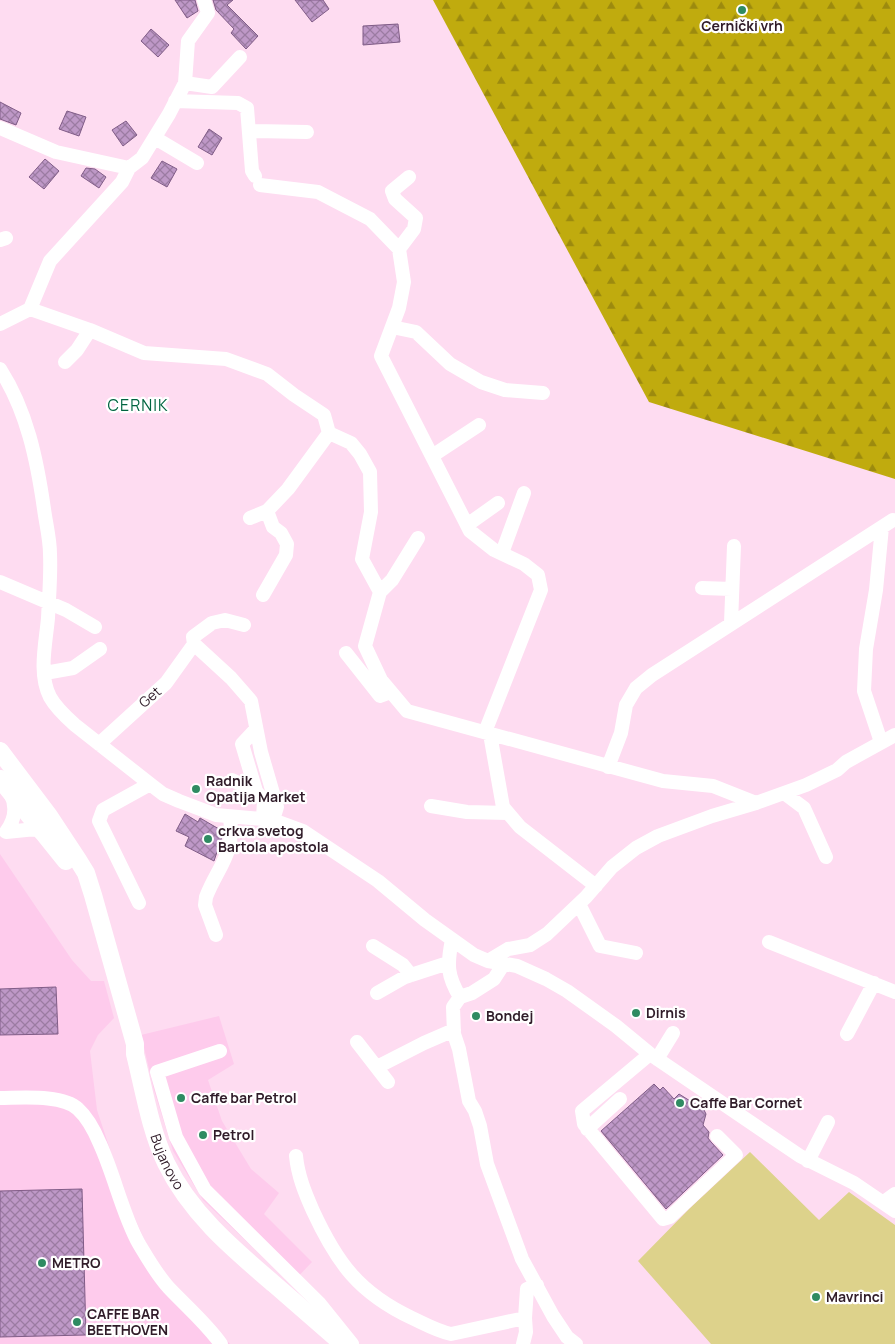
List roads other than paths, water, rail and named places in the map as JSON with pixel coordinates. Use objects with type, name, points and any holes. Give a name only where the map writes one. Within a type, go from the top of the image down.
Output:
[{"type":"main road","name":"Bujanovo","points":[[0,751],[49,816],[82,867],[93,895],[135,1044],[135,1054],[152,1124],[167,1163],[195,1209],[236,1251],[343,1344]]},
{"type":"main road","name":"Bujanovo","points":[[3,784],[49,839],[78,878],[98,915]]},
{"type":"street","points":[[0,324],[30,308],[50,261],[122,182],[129,168],[142,158],[184,83],[188,41],[208,13],[204,0]]},
{"type":"street","points":[[184,83],[212,87],[240,57]]},
{"type":"street","points":[[175,102],[238,103],[247,108],[252,171],[258,180],[318,192],[370,219],[399,249],[404,282],[400,308],[381,356],[470,531],[494,550],[524,564],[538,575],[541,590],[488,733],[503,807],[520,827],[596,886]]},
{"type":"street","points":[[0,128],[56,152],[129,168]]},
{"type":"street","points":[[249,131],[307,132]]},
{"type":"street","points":[[154,138],[197,163]]},
{"type":"street","points":[[399,249],[414,229],[416,218],[395,199],[392,191],[408,177]]},
{"type":"street","points":[[30,308],[90,330],[144,353],[226,359],[267,374],[294,396],[324,415],[329,434]]},
{"type":"street","points":[[392,327],[416,332],[450,364],[481,382],[505,390],[543,393]]},
{"type":"street","points":[[65,362],[77,350],[90,330]]},
{"type":"street","points":[[1,372],[15,396],[26,421],[39,478],[50,551],[49,602],[44,663],[50,696],[62,713],[164,794],[216,815],[230,818],[268,819],[303,831],[315,838],[378,881],[425,920],[474,955],[488,961],[518,966],[531,971],[567,991],[654,1056],[808,1161],[891,1202]]},
{"type":"street","points":[[432,456],[480,425]]},
{"type":"street","points":[[250,518],[267,511],[288,489],[329,434]]},
{"type":"street","points":[[329,434],[352,443],[370,472],[371,512],[362,559],[380,592]]},
{"type":"street","points":[[502,553],[524,493]]},
{"type":"street","points":[[467,525],[498,503]]},
{"type":"street","points":[[263,595],[287,550],[287,544],[281,533],[273,527],[267,511]]},
{"type":"street","points":[[608,767],[621,733],[626,705],[636,688],[652,675],[731,623],[887,524],[866,649],[864,683],[864,691],[881,742]]},
{"type":"street","points":[[418,538],[392,580],[380,592],[365,646],[381,680],[407,712],[663,781],[713,786],[756,803]]},
{"type":"street","points":[[731,623],[734,546]]},
{"type":"street","points":[[0,582],[49,602],[96,627]]},
{"type":"street","points":[[702,588],[732,589]]},
{"type":"street","name":"Get","points":[[99,744],[166,684],[194,644],[193,637],[212,623],[225,620],[244,625]]},
{"type":"street","points":[[194,644],[231,678],[251,701],[261,752],[277,807],[268,819]]},
{"type":"street","points":[[45,673],[73,668],[100,649]]},
{"type":"street","points":[[346,653],[380,696],[391,692]]},
{"type":"street","points":[[256,729],[242,744],[256,791],[264,802],[268,819]]},
{"type":"street","points":[[488,961],[508,949],[530,945],[538,941],[579,904],[612,867],[636,848],[658,836],[784,793],[825,776],[895,735]]},
{"type":"street","points":[[232,780],[256,791]]},
{"type":"street","points":[[3,784],[14,801],[14,815],[11,825],[3,834]]},
{"type":"street","points":[[139,903],[99,821],[103,810],[150,784]]},
{"type":"street","points":[[784,793],[804,808],[826,857]]},
{"type":"street","points":[[430,806],[444,814],[467,812],[508,813]]},
{"type":"street","points":[[216,935],[205,905],[206,897],[230,850],[232,832],[230,818]]},
{"type":"street","points":[[3,834],[36,829],[49,839]]},
{"type":"street","points":[[579,904],[600,946],[636,953]]},
{"type":"street","points":[[452,940],[448,963],[455,989],[460,997]]},
{"type":"street","points":[[770,942],[895,992]]},
{"type":"street","points":[[373,946],[403,965],[410,975]]},
{"type":"street","points":[[377,993],[400,979],[448,963]]},
{"type":"street","points":[[503,965],[494,980],[472,993],[460,997],[454,1006],[454,1030],[460,1049],[469,1101],[480,1126],[487,1164],[522,1259],[567,1337],[576,1344]]},
{"type":"street","points":[[847,1034],[874,983]]},
{"type":"street","points":[[377,1067],[454,1030]]},
{"type":"street","points":[[673,1033],[654,1056],[582,1111],[584,1124],[663,1219],[670,1217],[736,1155],[717,1136]]},
{"type":"street","points":[[357,1042],[388,1082]]},
{"type":"street","points":[[220,1051],[157,1072],[176,1137],[205,1190],[319,1303],[352,1344]]},
{"type":"street","points":[[0,1098],[35,1098],[62,1101],[78,1108],[94,1130],[111,1168],[128,1221],[148,1259],[168,1287],[212,1331],[221,1344]]},
{"type":"street","points":[[587,1129],[620,1098]]},
{"type":"street","points":[[152,1124],[171,1120]]},
{"type":"street","points":[[808,1161],[828,1122]]},
{"type":"street","points":[[296,1156],[297,1169],[304,1192],[333,1251],[350,1275],[364,1289],[403,1314],[430,1327],[451,1334],[525,1318]]},
{"type":"street","points":[[523,1344],[526,1332],[527,1289],[537,1285]]},
{"type":"street","points":[[324,1327],[334,1344]]},
{"type":"place","name":"Cernički vrh","points":[[742,10]]},
{"type":"place","name":"Radnik Opatija Market","points":[[196,789]]},
{"type":"place","name":"crkva svetog Bartola apostola","points":[[208,839]]},
{"type":"place","name":"Dirnis","points":[[636,1013]]},
{"type":"place","name":"Bondej","points":[[476,1016]]},
{"type":"place","name":"Caffe bar Petrol","points":[[181,1098]]},
{"type":"place","name":"Caffe Bar Cornet","points":[[680,1103]]},
{"type":"place","name":"Petrol","points":[[203,1135]]},
{"type":"place","name":"METRO","points":[[42,1263]]},
{"type":"place","name":"Mavrinci","points":[[816,1297]]},
{"type":"place","name":"CAFFE BAR BEETHOVEN","points":[[77,1322]]},
{"type":"district","name":"CERNIK","points":[[138,405]]}]
